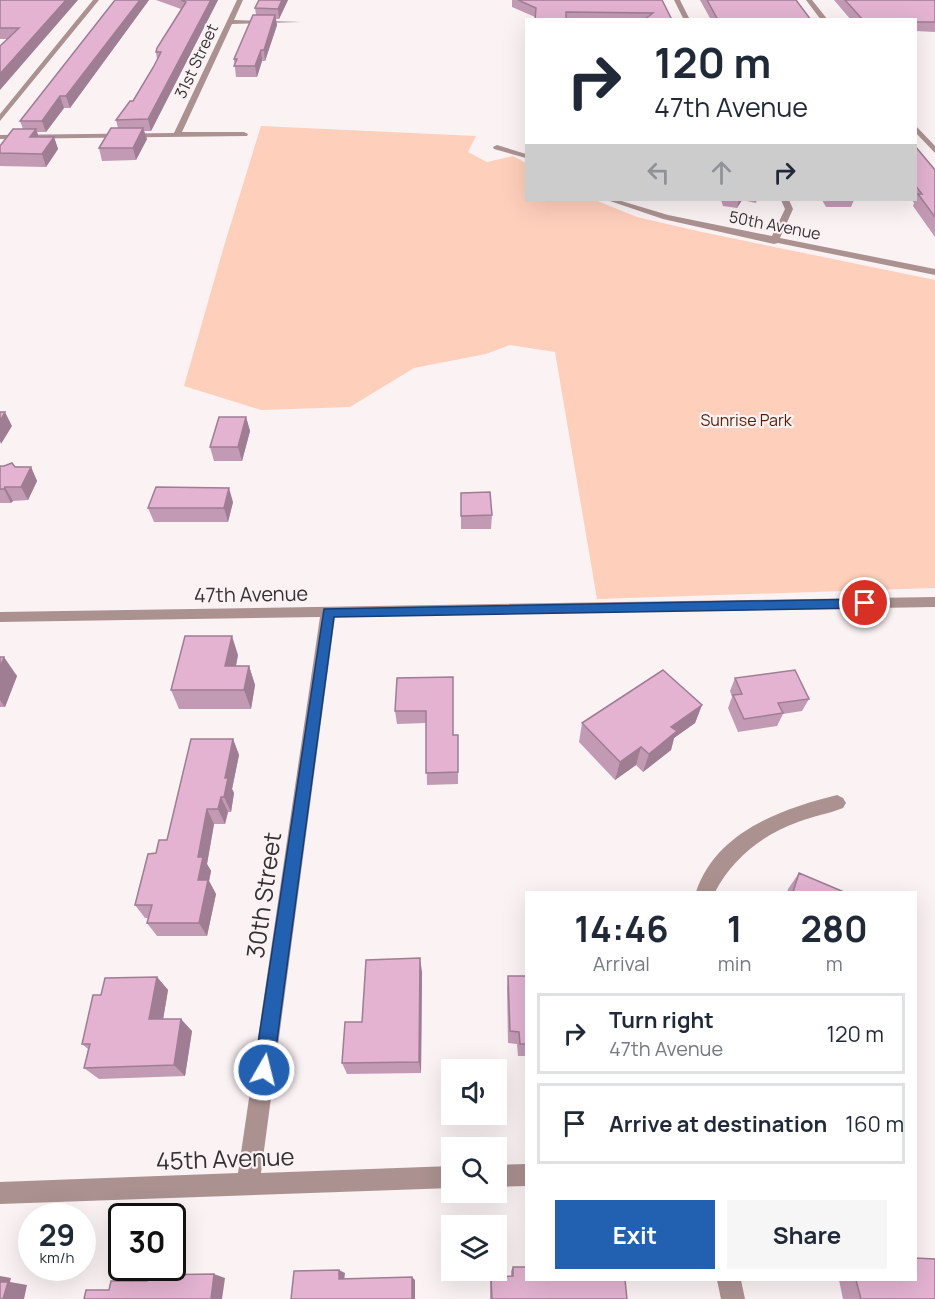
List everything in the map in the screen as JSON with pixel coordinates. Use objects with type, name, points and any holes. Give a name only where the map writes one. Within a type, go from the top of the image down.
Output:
[{"type":"street","points":[[0,119],[96,0]]},
{"type":"street","name":"31st Street","points":[[177,134],[240,0]]},
{"type":"street","points":[[677,0],[686,18]]},
{"type":"street","points":[[809,0],[823,18]]},
{"type":"street","points":[[229,22],[299,22]]},
{"type":"street","points":[[917,129],[935,151]]},
{"type":"street","points":[[0,137],[244,134]]},
{"type":"street","points":[[497,147],[525,156]]},
{"type":"street","name":"50th Avenue","points":[[614,201],[666,217],[774,241],[935,272]]},
{"type":"street","points":[[774,241],[789,209],[785,201]]},
{"type":"street","name":"47th Avenue","points":[[0,617],[935,602]]},
{"type":"street","name":"30th Street","points":[[248,1184],[328,613]]},
{"type":"street","points":[[706,891],[729,855],[751,835],[793,814],[837,803]]},
{"type":"street","points":[[507,1176],[525,1175]]},
{"type":"street","name":"45th Avenue","points":[[0,1193],[441,1178]]},
{"type":"street","points":[[729,1281],[733,1299]]},
{"type":"green space","name":"Sunrise Park","points":[[261,126],[476,136],[468,152],[487,162],[513,156],[525,162],[525,201],[597,201],[637,217],[935,280],[935,588],[597,599],[555,352],[510,345],[486,354],[414,368],[350,407],[261,410],[184,386]]},
{"type":"building","points":[[0,0],[66,0],[0,74],[0,46],[19,28],[0,28]]},
{"type":"building","points":[[115,0],[140,0],[66,96],[60,96],[42,121],[20,121]]},
{"type":"building","points":[[181,0],[211,0],[148,119],[116,120],[130,101],[133,101],[154,66],[161,52],[156,52],[157,48],[186,2]]},
{"type":"building","points":[[259,0],[282,0],[278,9],[255,8]]},
{"type":"building","points":[[518,0],[662,0],[671,18],[647,18],[653,13],[566,12],[566,18],[535,18],[536,8]]},
{"type":"building","points":[[707,0],[796,0],[810,18],[717,18]]},
{"type":"building","points":[[845,0],[935,0],[935,22],[917,22],[917,18],[861,18]]},
{"type":"building","points":[[253,15],[275,15],[264,50],[261,50],[255,66],[234,66],[237,59],[234,59]]},
{"type":"building","points":[[111,128],[143,128],[133,148],[99,148]]},
{"type":"building","points":[[13,129],[36,129],[30,137],[54,137],[42,154],[0,153],[0,146]]},
{"type":"building","points":[[917,148],[935,170],[935,217],[918,194],[922,194],[917,188]]},
{"type":"building","points":[[219,417],[246,417],[238,447],[210,447]]},
{"type":"building","points":[[12,463],[15,467],[31,467],[21,487],[0,489],[0,466]]},
{"type":"building","points":[[156,487],[229,488],[224,508],[148,508]]},
{"type":"building","points":[[490,492],[492,515],[461,516],[461,493]]},
{"type":"building","points":[[185,636],[232,636],[225,666],[249,666],[244,690],[171,690]]},
{"type":"building","points":[[663,670],[702,705],[671,727],[677,731],[649,754],[641,747],[620,762],[582,723]]},
{"type":"building","points":[[795,670],[809,699],[778,703],[783,713],[744,719],[733,695],[742,694],[735,678]]},
{"type":"building","points":[[453,677],[453,735],[458,735],[458,772],[426,773],[426,711],[395,711],[397,678]]},
{"type":"building","points":[[191,739],[233,739],[225,778],[228,778],[224,797],[221,797],[218,809],[207,809],[198,857],[203,857],[198,880],[208,880],[199,923],[147,923],[152,905],[135,905],[148,854],[156,853],[159,840],[167,840]]},
{"type":"building","points":[[799,873],[842,891],[793,891]]},
{"type":"building","points":[[420,958],[419,1062],[342,1063],[345,1022],[362,1022],[366,960]]},
{"type":"building","points":[[508,976],[525,976],[525,1044],[520,1044],[519,1032],[510,1031]]},
{"type":"building","points":[[157,977],[149,1019],[181,1019],[174,1065],[84,1068],[90,1044],[82,1044],[93,995],[101,995],[105,978]]},
{"type":"building","points":[[917,1258],[935,1259],[935,1299],[861,1299],[856,1281],[917,1281]]},
{"type":"building","points":[[513,1267],[525,1267],[525,1281],[625,1281],[627,1299],[492,1299],[491,1281],[507,1281],[507,1276],[513,1276]]},
{"type":"building","points":[[339,1270],[339,1279],[412,1277],[412,1299],[291,1299],[294,1271]]},
{"type":"building","points":[[186,1274],[214,1274],[211,1299],[84,1299],[86,1290],[109,1290],[111,1281],[186,1281]]},
{"type":"building","points":[[0,1282],[8,1282],[3,1299],[0,1299]]},
{"type":"route","points":[[264,1070],[328,613],[865,603]]}]
